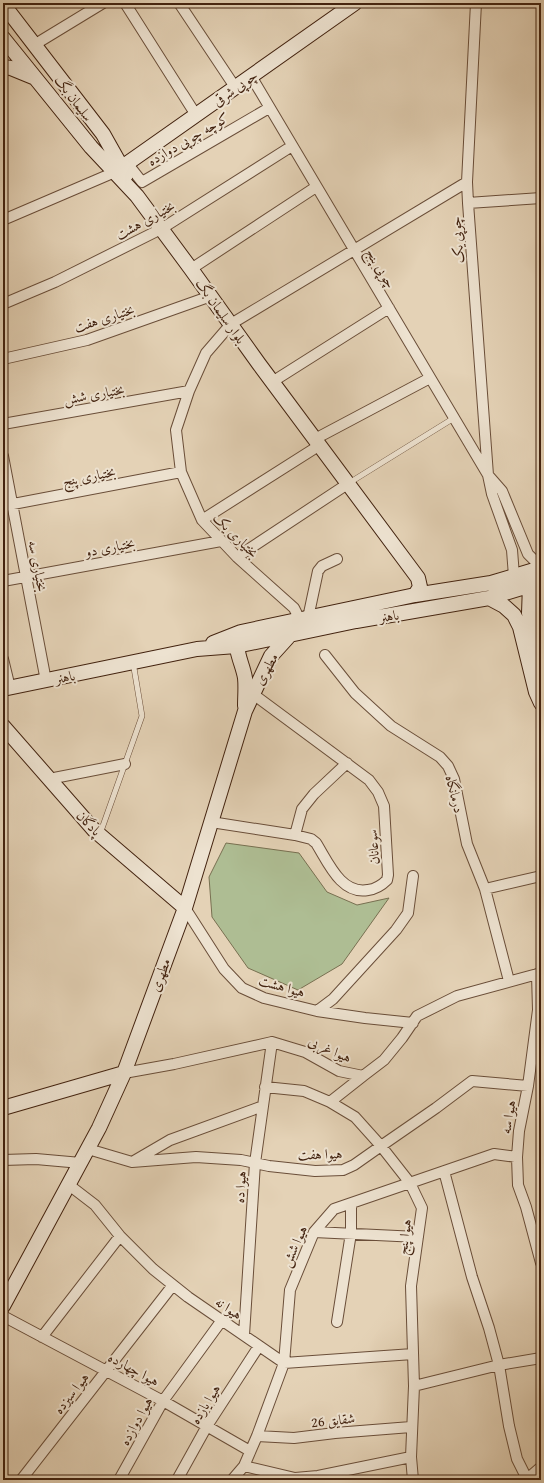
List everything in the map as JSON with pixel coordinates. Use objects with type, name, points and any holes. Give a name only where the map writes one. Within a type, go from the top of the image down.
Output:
[{"type":"main road","name":"چوپی شرقی","points":[[121,168],[355,3]]},
{"type":"main road","name":"سلیمان بگ","points":[[3,4],[102,134],[121,168]]},
{"type":"main road","name":"بلوار سلیمان بگ","points":[[3,38],[91,147],[121,168],[137,196],[160,229],[418,578],[420,587],[414,595]]},
{"type":"main road","points":[[3,67],[11,68],[36,78]]},
{"type":"main road","name":"باهنر","points":[[197,649],[241,632],[414,595],[491,583],[541,567]]},
{"type":"main road","points":[[535,583],[529,613],[541,671]]},
{"type":"main road","name":"باهنر","points":[[6,689],[197,649],[236,646],[356,621],[489,598],[535,583]]},
{"type":"main road","points":[[489,598],[504,606],[514,615],[520,627],[536,692],[541,703]]},
{"type":"main road","points":[[241,632],[237,639],[236,646],[242,662],[245,679],[244,711]]},
{"type":"main road","name":"مطهری","points":[[3,1306],[99,1128],[124,1073],[185,908],[244,711],[271,656],[290,635]]},
{"type":"main road","name":"پادگان","points":[[3,726],[100,835],[185,908]]},
{"type":"main road","points":[[3,1108],[124,1073]]},
{"type":"street","points":[[34,45],[103,3]]},
{"type":"street","points":[[125,3],[196,115]]},
{"type":"street","points":[[179,3],[235,87]]},
{"type":"street","name":"چوپی یک","points":[[476,3],[467,182],[468,203],[488,475],[492,494],[512,550],[514,576]]},
{"type":"street","name":"چوپی پنج","points":[[251,76],[488,475]]},
{"type":"street","name":"کوچه چوپی دوازده","points":[[121,168],[142,182],[269,108]]},
{"type":"street","name":"بختیاری هشت","points":[[3,304],[55,282],[160,229],[292,146]]},
{"type":"street","points":[[3,220],[121,168]]},
{"type":"street","name":"بختیاری یک","points":[[304,619],[294,608],[237,557],[202,520],[181,472],[176,430],[189,391],[206,353],[230,324],[467,182]]},
{"type":"street","points":[[191,269],[316,187]]},
{"type":"street","points":[[468,203],[541,198]]},
{"type":"street","name":"بختیاری هفت","points":[[3,359],[86,340],[211,296]]},
{"type":"street","points":[[272,382],[389,308]]},
{"type":"street","points":[[202,520],[318,442],[430,378]]},
{"type":"street","name":"بختیاری شش","points":[[3,424],[189,391]]},
{"type":"street","name":"بختیاری سه","points":[[3,456],[8,506],[26,577],[46,680]]},
{"type":"street","name":"بختیاری پنج","points":[[8,506],[181,472]]},
{"type":"street","points":[[488,475],[502,490],[528,554],[541,567]]},
{"type":"street","points":[[237,557],[349,483]]},
{"type":"street","name":"بختیاری دو","points":[[3,581],[221,541]]},
{"type":"street","points":[[304,619],[318,571],[322,566],[337,559]]},
{"type":"street","name":"درمانگاه","points":[[325,655],[354,693],[392,726],[440,757],[448,766],[454,779],[467,844],[485,889],[509,982]]},
{"type":"street","points":[[3,659],[6,689]]},
{"type":"street","name":"سوعانان","points":[[211,822],[295,835],[311,839],[316,843],[339,879],[351,889],[362,891],[375,889],[387,880],[384,806],[378,792],[369,780],[253,694]]},
{"type":"street","points":[[295,835],[302,809],[314,794],[346,763]]},
{"type":"street","points":[[49,779],[125,764]]},
{"type":"street","points":[[317,1011],[333,999],[396,930],[408,913],[413,876]]},
{"type":"street","points":[[485,889],[541,876]]},
{"type":"street","name":"هیوا هشت","points":[[185,908],[224,969],[242,988],[264,998],[317,1011],[413,1023]]},
{"type":"street","name":"هیوا غربی","points":[[124,1073],[174,1064],[272,1042],[305,1052],[339,1071],[363,1076],[384,1060],[402,1038],[417,1016],[457,996],[539,974]]},
{"type":"street","name":"هیوا سه","points":[[539,974],[538,1010],[528,1086],[518,1131],[517,1158],[518,1185],[526,1207],[541,1263]]},
{"type":"street","name":"هیوا ده","points":[[244,1335],[255,1163],[272,1042]]},
{"type":"street","points":[[330,1102],[363,1076]]},
{"type":"street","name":"هیوا هفت","points":[[88,1149],[132,1162],[196,1157],[241,1160],[269,1166],[315,1171],[343,1170],[381,1146],[472,1081],[528,1086]]},
{"type":"street","name":"هیوا پنج","points":[[265,1087],[304,1091],[330,1102],[355,1117],[381,1146],[410,1183],[422,1208],[410,1286],[414,1386],[411,1427],[413,1480]]},
{"type":"street","points":[[132,1162],[170,1140],[263,1106]]},
{"type":"street","name":"هیوا شش","points":[[232,1480],[244,1466],[257,1436],[284,1362],[290,1290],[314,1232],[334,1209],[494,1154],[517,1158]]},
{"type":"street","points":[[3,1160],[36,1159],[80,1163]]},
{"type":"street","points":[[444,1171],[472,1276],[499,1365],[509,1426],[517,1459],[525,1480],[541,1467]]},
{"type":"street","name":"هیوا نه","points":[[69,1185],[94,1205],[120,1236],[153,1269],[222,1320],[284,1362]]},
{"type":"street","points":[[337,1322],[351,1233],[351,1204]]},
{"type":"street","points":[[314,1232],[418,1237]]},
{"type":"street","points":[[42,1337],[120,1236]]},
{"type":"street","name":"هیوا سیزده","points":[[21,1480],[173,1285]]},
{"type":"street","name":"هیوا چهارده","points":[[3,1316],[163,1400],[250,1451]]},
{"type":"street","name":"هیوا دوازده","points":[[118,1480],[163,1400],[222,1320]]},
{"type":"street","name":"هیوا یازده","points":[[177,1480],[207,1426],[259,1346]]},
{"type":"street","points":[[284,1362],[413,1354]]},
{"type":"street","points":[[414,1386],[499,1365],[541,1358]]},
{"type":"street","name":"شقایق 26","points":[[257,1436],[294,1438],[411,1427]]},
{"type":"street","points":[[244,1466],[295,1478],[318,1476],[411,1457]]},
{"type":"lane","points":[[349,483],[454,418]]},
{"type":"lane","points":[[100,835],[142,716],[133,662]]},
{"type":"green space","points":[[226,843],[299,853],[327,892],[357,905],[389,898],[342,964],[298,990],[248,968],[212,917],[209,877]]}]
